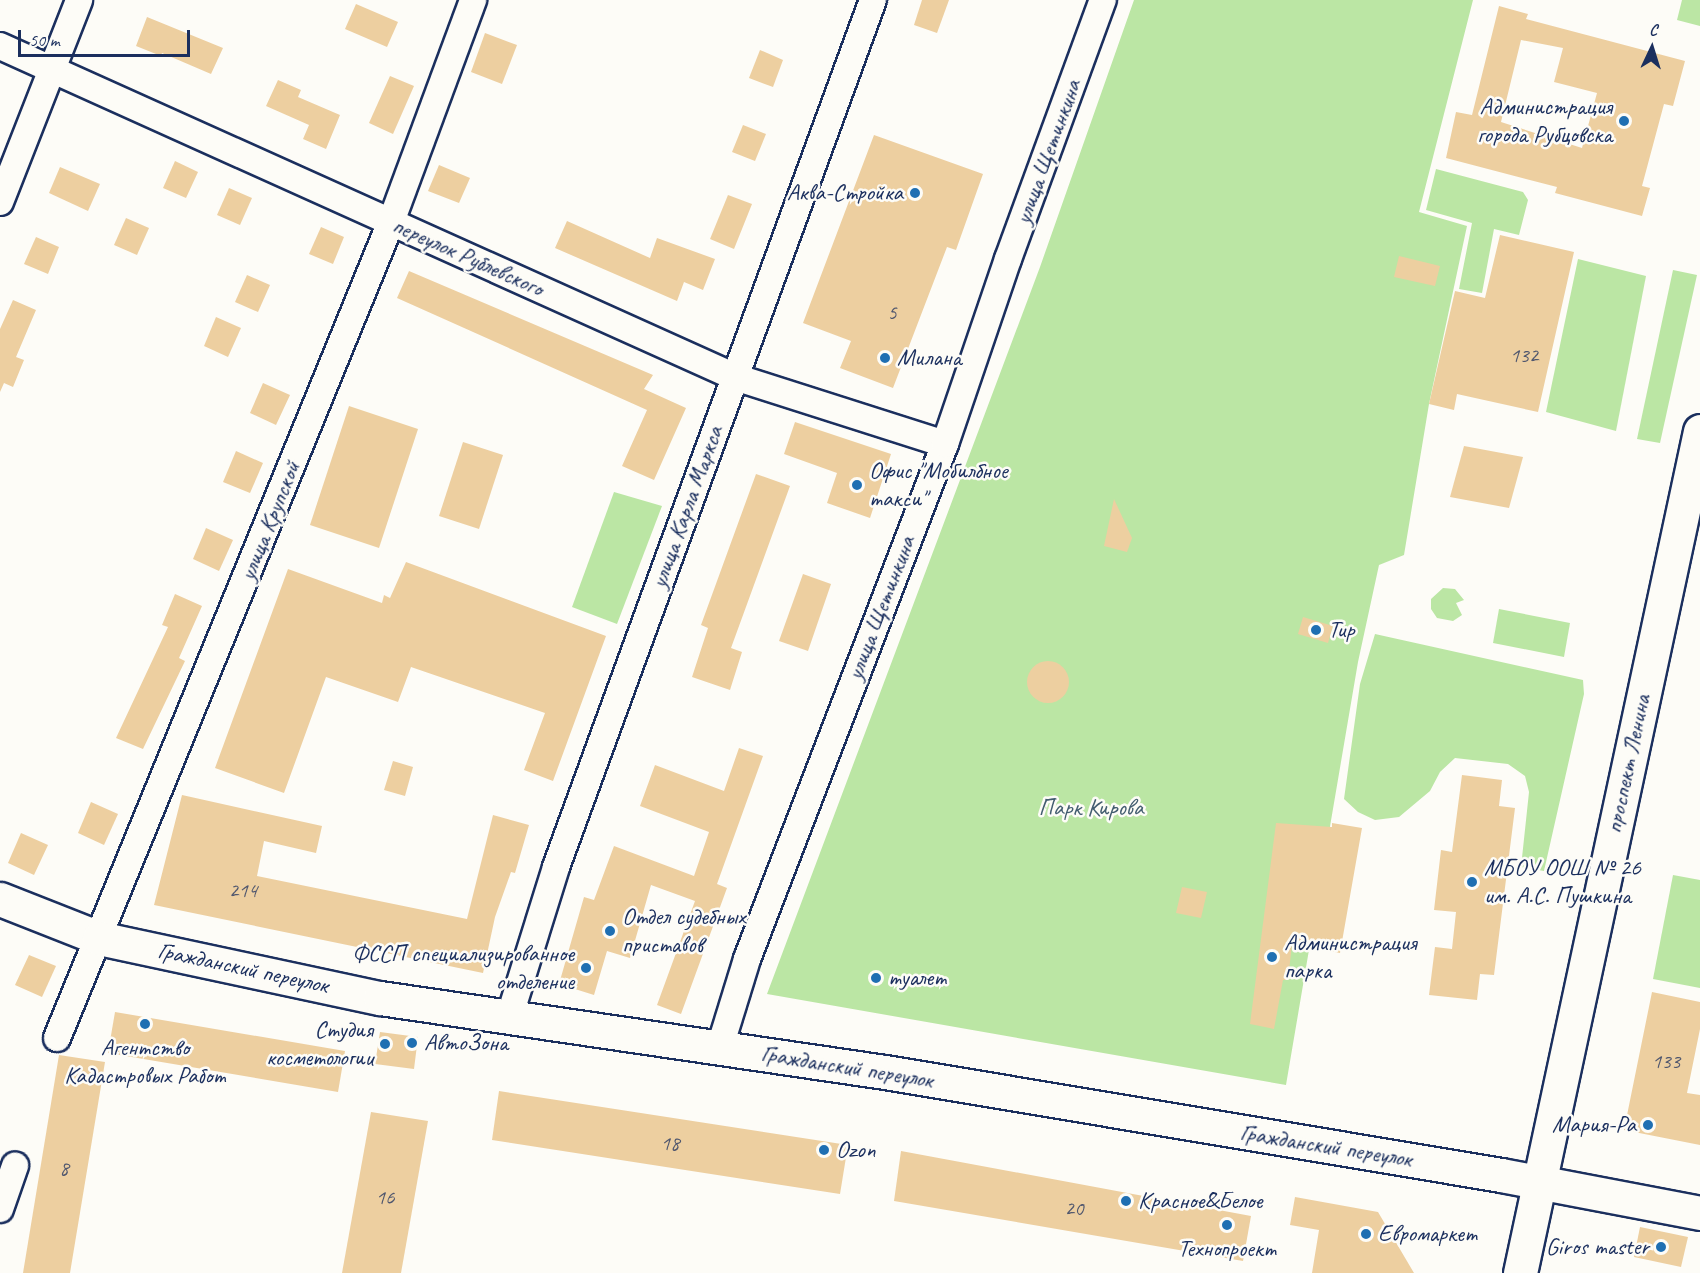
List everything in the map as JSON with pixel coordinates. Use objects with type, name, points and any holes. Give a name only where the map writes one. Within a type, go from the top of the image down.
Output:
[{"type":"street","points":[[0,202],[79,0]]},
{"type":"street","name":"улица Крупской","points":[[57,1038],[391,222],[473,0]]},
{"type":"street","name":"улица Карла Маркса","points":[[510,1016],[556,867],[873,0]]},
{"type":"street","name":"улица Щетинкина","points":[[720,1047],[751,948],[945,444],[1008,260],[1103,0]]},
{"type":"street","name":"переулок Рублевского","points":[[0,46],[735,377],[945,444]]},
{"type":"street","name":"проспект Ленина","points":[[1520,1273],[1700,431]]},
{"type":"street","name":"Гражданский переулок","points":[[0,899],[99,938],[380,998],[720,1047],[1539,1182],[1700,1213]]},
{"type":"street","points":[[0,1209],[15,1166]]},
{"type":"green space","name":"Парк Кирова","points":[[1134,0],[1473,0],[1419,212],[1467,226],[1429,404],[1404,555],[1379,565],[1358,662],[1286,1085],[767,994],[1040,267]]},
{"type":"green space","points":[[1682,0],[1700,0],[1700,26],[1677,20]]},
{"type":"green space","points":[[1436,169],[1523,192],[1528,200],[1519,235],[1494,229],[1482,293],[1459,289],[1472,223],[1426,210]]},
{"type":"green space","points":[[1578,259],[1646,276],[1616,431],[1546,412]]},
{"type":"green space","points":[[1673,270],[1697,275],[1660,443],[1637,439]]},
{"type":"green space","points":[[614,492],[662,506],[617,624],[572,607]]},
{"type":"green space","points":[[1443,588],[1455,589],[1464,600],[1456,603],[1462,615],[1453,621],[1437,618],[1431,609],[1431,599]]},
{"type":"green space","points":[[1499,609],[1570,623],[1564,657],[1493,643]]},
{"type":"green space","points":[[1375,634],[1583,680],[1584,694],[1544,871],[1521,867],[1529,792],[1525,776],[1508,764],[1455,758],[1440,772],[1430,791],[1399,817],[1375,820],[1358,812],[1344,799],[1360,684]]},
{"type":"green space","points":[[1673,875],[1700,880],[1700,988],[1653,979]]},
{"type":"building","points":[[922,0],[949,0],[937,33],[914,25]]},
{"type":"building","points":[[356,4],[398,22],[387,47],[345,29]]},
{"type":"building","points":[[1499,6],[1528,14],[1526,19],[1685,61],[1673,106],[1664,104],[1642,186],[1650,188],[1642,216],[1555,193],[1557,187],[1446,158],[1456,112],[1472,115]],"holes":[[[1521,40],[1563,48],[1554,82],[1597,93],[1582,148],[1501,122]]]},
{"type":"building","points":[[147,17],[223,48],[211,74],[162,53],[161,56],[136,46]]},
{"type":"building","points":[[485,33],[517,45],[502,84],[471,72]]},
{"type":"building","points":[[760,50],[783,60],[773,87],[749,78]]},
{"type":"building","points":[[390,76],[414,86],[393,134],[369,123]]},
{"type":"building","points":[[278,80],[301,90],[298,97],[340,115],[326,149],[303,139],[309,125],[266,106]]},
{"type":"building","points":[[743,125],[766,134],[755,161],[732,152]]},
{"type":"building","points":[[874,135],[983,174],[956,250],[947,247],[893,388],[840,368],[851,341],[803,323]]},
{"type":"building","points":[[175,161],[198,172],[186,198],[163,188]]},
{"type":"building","points":[[439,165],[470,178],[459,203],[428,191]]},
{"type":"building","points":[[60,167],[100,184],[88,211],[49,193]]},
{"type":"building","points":[[229,188],[252,198],[240,225],[217,215]]},
{"type":"building","points":[[728,195],[752,204],[734,249],[710,239]]},
{"type":"building","points":[[126,218],[149,228],[137,255],[114,245]]},
{"type":"building","points":[[567,221],[650,258],[657,238],[715,259],[703,290],[684,282],[677,301],[555,248]]},
{"type":"building","points":[[321,227],[344,237],[333,264],[309,254]]},
{"type":"building","points":[[1500,235],[1574,252],[1538,412],[1457,394],[1454,410],[1429,404],[1455,291],[1485,298]]},
{"type":"building","points":[[36,237],[59,247],[48,274],[24,264]]},
{"type":"building","points":[[1399,256],[1440,266],[1435,286],[1394,277]]},
{"type":"building","points":[[409,271],[653,375],[644,389],[686,408],[654,480],[622,466],[647,410],[397,298]]},
{"type":"building","points":[[247,275],[270,285],[258,312],[235,302]]},
{"type":"building","points":[[13,300],[36,310],[16,357],[24,360],[13,387],[4,383],[0,392],[0,329]]},
{"type":"building","points":[[216,317],[241,328],[228,357],[204,346]]},
{"type":"building","points":[[263,383],[290,395],[276,425],[250,413]]},
{"type":"building","points":[[349,406],[418,429],[379,548],[310,525]]},
{"type":"building","name":"Офис \"Мобилбное такси\"","points":[[795,422],[891,454],[870,518],[827,503],[837,473],[784,454]]},
{"type":"building","points":[[463,442],[503,455],[479,529],[439,516]]},
{"type":"building","points":[[1464,446],[1523,457],[1509,508],[1450,497]]},
{"type":"building","points":[[236,451],[263,463],[250,493],[223,482]]},
{"type":"building","points":[[756,474],[790,486],[731,648],[742,652],[730,690],[692,677],[708,628],[701,625]]},
{"type":"building","points":[[1114,499],[1132,538],[1127,552],[1104,546]]},
{"type":"building","points":[[206,528],[233,540],[219,571],[193,559]]},
{"type":"building","points":[[406,562],[606,636],[553,781],[524,770],[545,713],[411,667],[398,702],[326,677],[284,793],[215,768],[288,569],[382,603],[384,595],[390,598]]},
{"type":"building","points":[[803,574],[831,584],[808,651],[779,641]]},
{"type":"building","points":[[175,594],[202,606],[179,658],[185,661],[143,749],[116,738],[168,627],[162,625]]},
{"type":"building","name":"Тир","points":[[1303,617],[1333,626],[1328,643],[1298,634]]},
{"type":"building","points":[[1048,661],[1063,667],[1069,682],[1063,697],[1048,703],[1033,697],[1027,682],[1033,667]]},
{"type":"building","points":[[739,748],[763,756],[717,884],[727,888],[681,1014],[657,1005],[695,901],[651,885],[630,958],[607,951],[594,995],[559,984],[584,897],[594,900],[614,846],[694,876],[709,832],[640,806],[655,765],[724,791]]},
{"type":"building","points":[[393,761],[413,767],[405,796],[384,790]]},
{"type":"building","name":"МБОУ ООШ № 26 им. А.С. Пушкина","points":[[1462,775],[1502,780],[1499,806],[1515,808],[1494,975],[1480,974],[1477,1000],[1429,995],[1435,947],[1452,949],[1456,912],[1434,910],[1441,850],[1452,852]]},
{"type":"building","points":[[182,795],[322,826],[316,853],[264,841],[257,876],[467,919],[493,815],[529,825],[515,873],[511,872],[495,917],[483,973],[154,905]]},
{"type":"building","points":[[91,802],[118,814],[104,845],[78,833]]},
{"type":"building","points":[[1276,823],[1332,827],[1332,823],[1362,828],[1340,953],[1292,944],[1288,980],[1283,980],[1274,1029],[1250,1024]]},
{"type":"building","points":[[21,833],[48,845],[34,875],[8,863]]},
{"type":"building","points":[[1182,887],[1207,892],[1201,918],[1176,913]]},
{"type":"building","points":[[29,955],[56,966],[42,997],[15,985]]},
{"type":"building","points":[[1652,992],[1700,1002],[1700,1029],[1687,1093],[1700,1095],[1700,1145],[1624,1130]]},
{"type":"building","points":[[115,1012],[345,1051],[338,1092],[108,1053]]},
{"type":"building","points":[[380,1032],[418,1037],[414,1069],[375,1064]]},
{"type":"building","points":[[59,1055],[105,1062],[70,1273],[23,1273]]},
{"type":"building","points":[[499,1091],[848,1145],[840,1194],[492,1140]]},
{"type":"building","points":[[371,1112],[428,1121],[401,1273],[342,1273]]},
{"type":"building","points":[[901,1151],[1251,1216],[1243,1261],[894,1201]]},
{"type":"building","name":"Евромаркет","points":[[1295,1197],[1378,1212],[1414,1273],[1312,1273],[1319,1230],[1290,1225]]},
{"type":"building","name":"Giros master","points":[[1640,1227],[1688,1237],[1681,1267],[1634,1257]]},
{"type":"place","name":"Администрация города Рубцовска","points":[[1624,121]]},
{"type":"place","name":"Аква-Стройка","points":[[915,193]]},
{"type":"place","name":"Милана","points":[[885,358]]},
{"type":"place","name":"Офис \"Мобилбное такси\"","points":[[857,485]]},
{"type":"place","name":"Тир","points":[[1316,630]]},
{"type":"place","name":"МБОУ ООШ № 26 им. А.С. Пушкина","points":[[1472,882]]},
{"type":"place","name":"Отдел судебных приставов","points":[[610,931]]},
{"type":"place","name":"Администрация парка","points":[[1272,957]]},
{"type":"place","name":"ФССП специализированное отделение","points":[[586,968]]},
{"type":"place","name":"туалет","points":[[876,978]]},
{"type":"place","name":"Агентство Кадастровых Работ","points":[[145,1024]]},
{"type":"place","name":"АвтоЗона","points":[[412,1043]]},
{"type":"place","name":"Студия косметологии","points":[[385,1044]]},
{"type":"place","name":"Мария-Ра","points":[[1648,1125]]},
{"type":"place","name":"Ozon","points":[[824,1150]]},
{"type":"place","name":"Красное&Белое","points":[[1126,1201]]},
{"type":"place","name":"Технопроект","points":[[1227,1225]]},
{"type":"place","name":"Евромаркет","points":[[1366,1234]]},
{"type":"place","name":"Giros master","points":[[1661,1247]]}]
